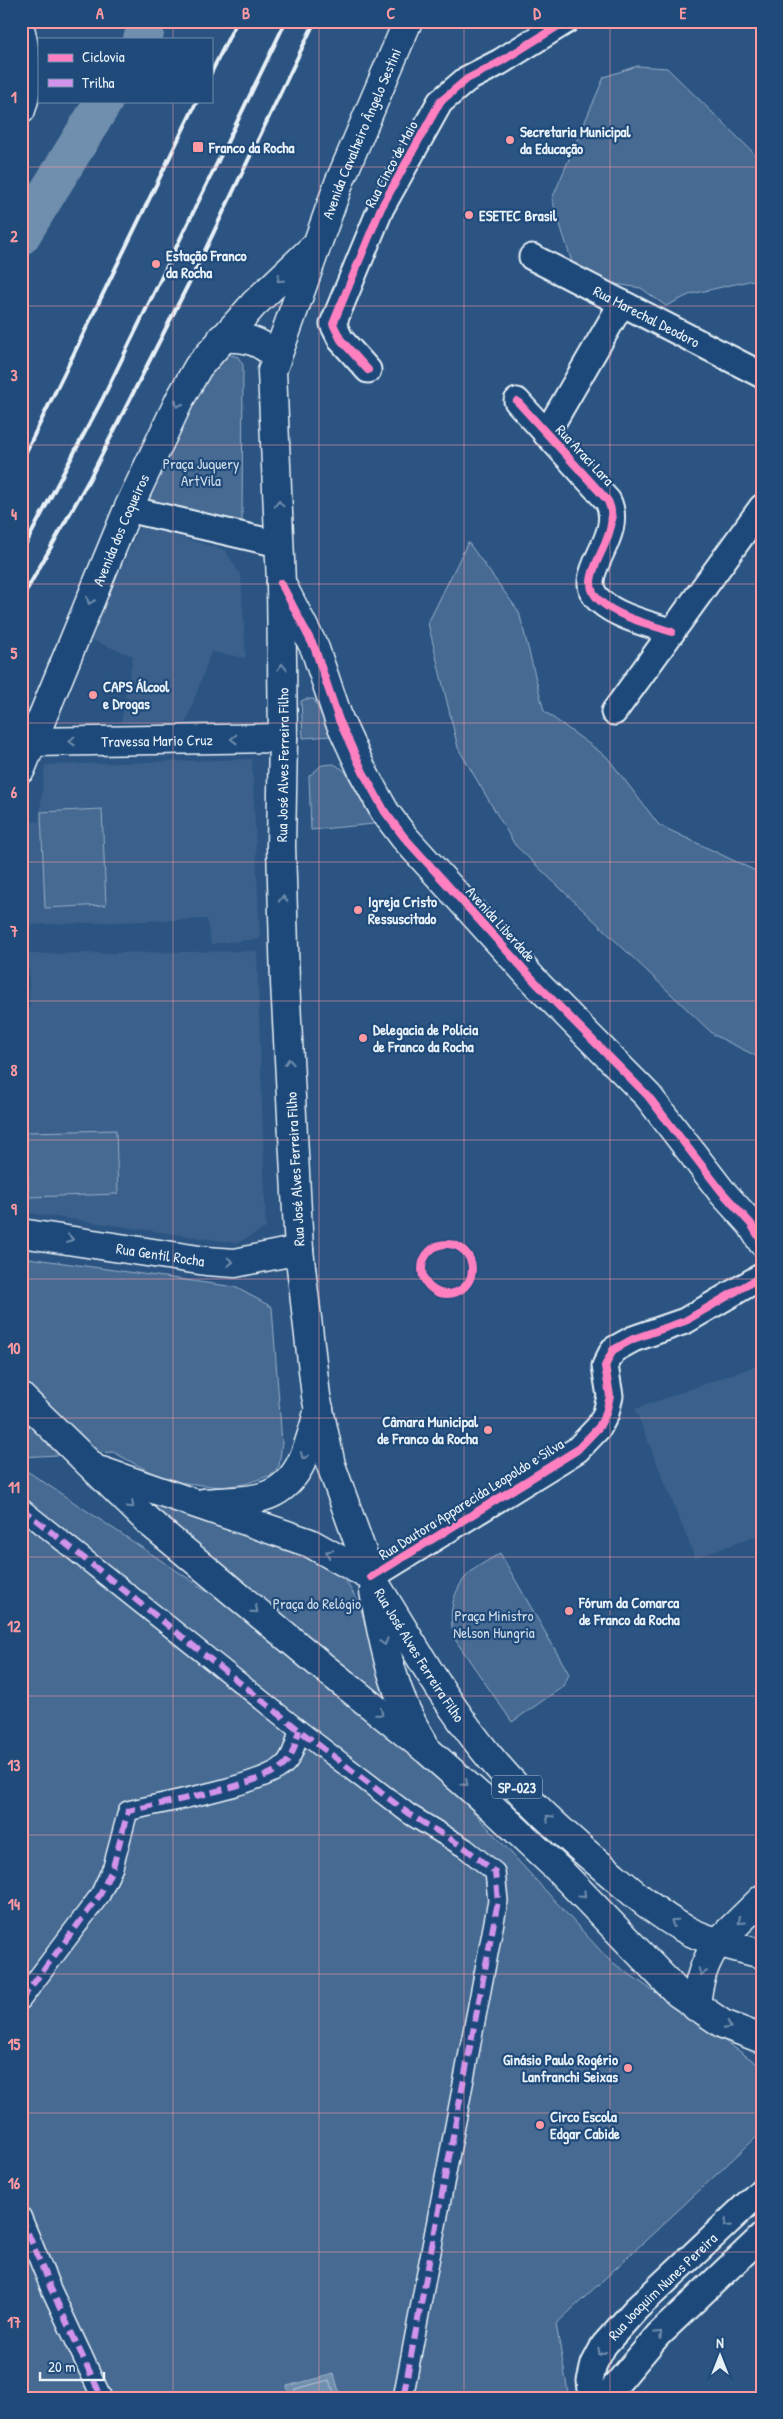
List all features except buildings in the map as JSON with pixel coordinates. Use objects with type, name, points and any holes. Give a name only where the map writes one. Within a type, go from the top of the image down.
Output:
[{"type":"main road","name":"Avenida Cavalheiro Ângelo Sestini","points":[[315,246],[339,183],[408,21]]},
{"type":"main road","points":[[21,32],[28,73],[21,110]]},
{"type":"main road","name":"Avenida dos Coqueiros","points":[[21,769],[128,509],[180,399],[198,367],[222,338],[254,304],[315,246]]},
{"type":"main road","name":"Rua José Alves Ferreira Filho","points":[[315,246],[276,356],[272,371],[272,393],[278,470],[281,583],[283,738],[281,846],[285,972],[299,1250],[316,1396],[331,1465],[371,1577],[454,1709],[487,1754],[525,1795],[580,1847],[651,1908],[684,1929],[718,1942]]},
{"type":"main road","points":[[222,338],[252,339],[267,347],[276,356]]},
{"type":"main road","name":"Avenida Liberdade","points":[[281,583],[315,649],[339,720],[363,772],[385,812],[404,837],[538,985],[648,1096],[722,1192],[751,1224],[762,1242]]},
{"type":"main road","name":"Travessa Mario Cruz","points":[[31,742],[283,738]]},
{"type":"main road","name":"Rua Gentil Rocha","points":[[21,1233],[206,1261],[235,1263],[299,1250]]},
{"type":"main road","name":"SP-023","points":[[21,1397],[148,1521],[322,1666],[428,1751],[559,1870],[678,1993],[723,2024],[762,2039]]},
{"type":"main road","points":[[195,1504],[263,1497],[280,1488],[295,1475],[304,1458],[320,1410]]},
{"type":"main road","name":"SP-023","points":[[97,1470],[310,1543],[371,1577]]},
{"type":"main road","points":[[371,1577],[381,1634],[393,1673],[412,1725],[428,1751]]},
{"type":"main road","points":[[696,2007],[700,1975],[706,1960],[718,1942],[762,1899]]},
{"type":"main road","name":"SP-023","points":[[718,1942],[762,1954]]},
{"type":"street","name":"Rua Cinco de Maio","points":[[368,370],[342,340],[333,324],[381,208],[440,102],[467,79],[500,62],[566,21]]},
{"type":"street","name":"Rua Marechal Deodoro","points":[[532,256],[762,375]]},
{"type":"street","points":[[546,434],[622,302]]},
{"type":"street","name":"Rua Araci Lara","points":[[516,401],[608,500],[613,521],[592,574],[592,592],[599,601],[611,609],[672,632]]},
{"type":"street","points":[[614,712],[762,507]]},
{"type":"street","points":[[128,509],[279,544]]},
{"type":"street","name":"Rua Doutora Apparecida Leopoldo e Silva","points":[[371,1577],[578,1450],[599,1427],[606,1413],[610,1396],[605,1366],[613,1350],[633,1339],[685,1321],[762,1276]]},
{"type":"street","points":[[21,1508],[299,1730],[409,1814],[465,1848],[496,1872],[498,1901],[403,2398]]},
{"type":"street","points":[[21,2000],[100,1895],[113,1867],[128,1812],[229,1788],[274,1772],[285,1764],[291,1755],[299,1730]]},
{"type":"street","name":"Rua Joaquim Nunes Pereira","points":[[592,2398],[590,2381],[604,2345],[636,2309],[762,2190]]},
{"type":"street","points":[[21,2216],[51,2288],[102,2398]]},
{"type":"street","name":"Rua Joaquim Nunes Pereira","points":[[605,2398],[639,2354],[762,2236]]},
{"type":"shaded area","points":[[140,526],[225,550],[241,576],[246,658],[211,652],[186,723],[121,722],[133,656],[89,639]]},
{"type":"shaded area","points":[[252,759],[260,939],[211,944],[207,919],[24,925],[21,824],[39,821],[45,765]]},
{"type":"shaded area","points":[[257,951],[266,1228],[237,1243],[21,1212],[21,1008],[30,1008],[28,954]]},
{"type":"shaded area","points":[[755,1366],[762,1380],[762,1534],[695,1558],[635,1409]]},
{"type":"green space","points":[[637,66],[667,68],[762,161],[762,278],[691,294],[666,306],[641,288],[577,278],[552,199],[604,77]]},
{"type":"green space","name":"Praça Juquery ArtVila","points":[[227,354],[238,357],[243,365],[242,525],[136,501],[213,366]]},
{"type":"green space","points":[[468,542],[519,612],[544,711],[607,757],[659,825],[762,874],[762,1059],[714,1035],[515,845],[458,748],[428,623]]},
{"type":"green space","points":[[314,699],[331,736],[303,738],[301,701]]},
{"type":"green space","points":[[334,764],[345,771],[374,824],[311,830],[309,776],[322,765]]},
{"type":"green space","points":[[102,809],[106,905],[45,908],[41,812]]},
{"type":"green space","points":[[116,1130],[118,1194],[29,1197],[26,1132]]},
{"type":"green space","points":[[21,1257],[235,1287],[272,1307],[282,1443],[279,1466],[271,1475],[245,1484],[220,1487],[167,1481],[113,1452],[21,1457]]},
{"type":"green space","points":[[21,1467],[303,1655],[416,1749],[609,1960],[762,2067],[762,2132],[556,2324],[569,2398],[21,2398]]},
{"type":"green space","name":"Praça do Relógio","points":[[155,1503],[319,1560],[343,1577],[358,1601],[387,1701],[153,1512]]},
{"type":"green space","name":"Praça Ministro Nelson Hungria","points":[[500,1553],[569,1674],[564,1686],[512,1722],[456,1641],[451,1622],[453,1603],[460,1585],[473,1570]]},
{"type":"water","points":[[334,2374],[341,2398],[290,2398],[287,2386]]},
{"type":"waterway","points":[[142,38],[145,33]]},
{"type":"waterway","points":[[21,236],[103,102]]},
{"type":"railway","points":[[212,71],[237,21]]},
{"type":"railway","points":[[21,553],[102,400],[286,21]]},
{"type":"railway","points":[[21,600],[90,478],[197,267],[315,21]]},
{"type":"railway","points":[[21,462],[197,102]]},
{"type":"marked path","points":[[21,1508],[299,1730],[409,1814],[465,1848],[495,1872],[498,1901],[403,2398]]},
{"type":"marked path","points":[[21,2000],[100,1895],[113,1867],[128,1811],[236,1786],[275,1771],[286,1763],[291,1756],[299,1730]]},
{"type":"marked path","points":[[21,2216],[51,2289],[102,2398]]},
{"type":"cycle path","points":[[368,370],[341,340],[333,324],[381,208],[440,102],[467,79],[500,62],[566,21]]},
{"type":"cycle path","points":[[517,401],[608,501],[612,515],[610,529],[594,568],[591,580],[592,591],[607,607],[634,620],[672,632]]},
{"type":"cycle path","points":[[281,583],[315,649],[339,720],[363,772],[385,812],[404,837],[538,985],[648,1096],[722,1192],[751,1224],[762,1242]]},
{"type":"cycle path","points":[[447,1244],[457,1246],[465,1251],[470,1259],[472,1269],[470,1279],[465,1287],[457,1292],[447,1294],[437,1292],[429,1287],[424,1279],[422,1269],[424,1259],[429,1251],[437,1246],[447,1244]]},
{"type":"cycle path","points":[[371,1577],[577,1450],[599,1427],[606,1413],[610,1396],[605,1366],[613,1350],[633,1339],[685,1321],[762,1276]]},
{"type":"place","name":"Secretaria Municipal da Educação","points":[[510,140]]},
{"type":"place","name":"Franco da Rocha","points":[[198,147]]},
{"type":"place","name":"ESETEC Brasil","points":[[469,215]]},
{"type":"place","name":"Estação Franco da Rocha","points":[[156,264]]},
{"type":"place","name":"CAPS Álcool e Drogas","points":[[93,695]]},
{"type":"place","name":"Igreja Cristo Ressuscitado","points":[[358,910]]},
{"type":"place","name":"Delegacia de Polícia de Franco da Rocha","points":[[363,1038]]},
{"type":"place","name":"Câmara Municipal de Franco da Rocha","points":[[488,1430]]},
{"type":"place","name":"Fórum da Comarca de Franco da Rocha","points":[[569,1611]]},
{"type":"place","name":"Ginásio Paulo Rogério Lanfranchi Seixas","points":[[628,2068]]},
{"type":"place","name":"Circo Escola Edgar Cabide","points":[[540,2125]]}]
